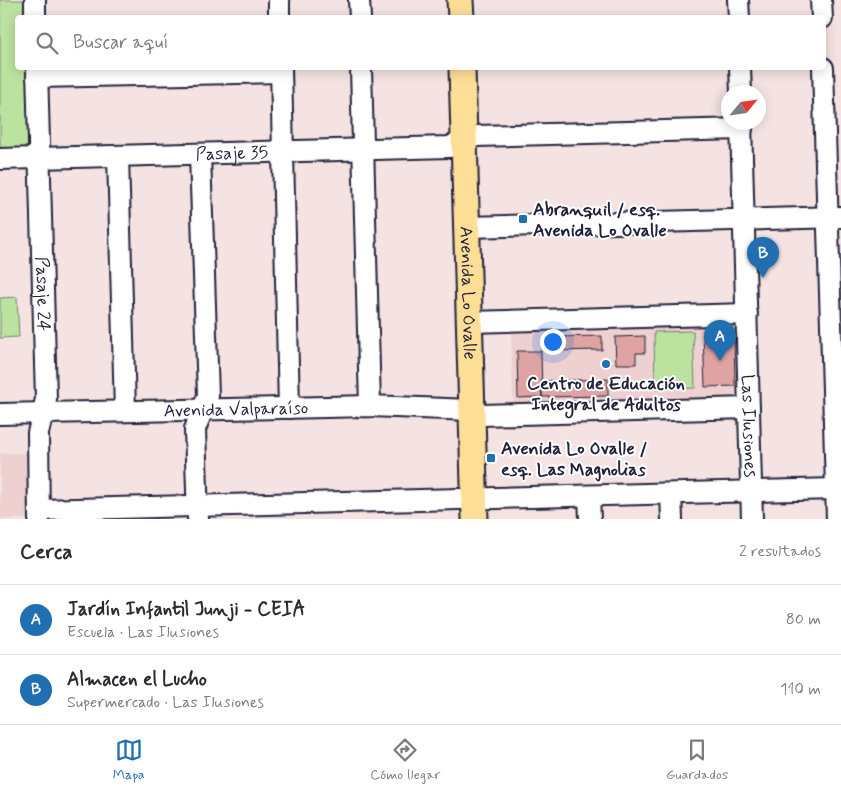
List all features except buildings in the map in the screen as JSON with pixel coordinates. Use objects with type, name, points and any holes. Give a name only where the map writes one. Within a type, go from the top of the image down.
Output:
[{"type":"main road","points":[[460,0],[461,15]]},
{"type":"main road","name":"Avenida Lo Ovalle","points":[[462,70],[474,509]]},
{"type":"street","points":[[35,0],[35,15]]},
{"type":"street","points":[[279,0],[280,15]]},
{"type":"street","points":[[359,0],[360,15]]},
{"type":"street","points":[[738,0],[738,15]]},
{"type":"street","points":[[821,0],[822,15]]},
{"type":"street","points":[[37,72],[281,70],[289,408]]},
{"type":"street","points":[[361,70],[370,406]]},
{"type":"street","points":[[740,70],[741,85]]},
{"type":"street","points":[[823,70],[834,217],[837,519]]},
{"type":"street","name":"Pasaje 24","points":[[37,72],[46,399],[38,433],[39,514]]},
{"type":"street","name":"Pasaje 35","points":[[0,159],[449,147],[476,136],[721,127]]},
{"type":"street","name":"Las Ilusiones","points":[[742,130],[752,519]]},
{"type":"street","points":[[198,513],[195,429],[208,396],[200,154]]},
{"type":"street","points":[[118,156],[125,411]]},
{"type":"street","points":[[467,227],[834,217]]},
{"type":"street","points":[[469,322],[746,314]]},
{"type":"street","name":"Avenida Valparaíso","points":[[0,414],[370,406],[471,410],[482,415],[749,408]]},
{"type":"street","points":[[39,514],[474,509],[589,496],[836,489]]},
{"type":"street","points":[[671,494],[672,519]]},
{"type":"street","points":[[589,496],[590,519]]},
{"type":"shaded area","name":"Centro de Educación Integral de Adultos","points":[[738,320],[740,400],[513,405],[511,328]]},
{"type":"shaded area","points":[[0,453],[29,453],[31,519],[0,519]]},
{"type":"green space","points":[[0,0],[31,0],[32,15],[15,15],[15,70],[33,70],[34,149],[0,152]]},
{"type":"green space","points":[[17,297],[19,337],[0,338],[0,298]]},
{"type":"green space","points":[[693,331],[695,388],[655,389],[654,332]]},
{"type":"place","name":"Abranquil / esq. Avenida Lo Ovalle","points":[[523,219]]},
{"type":"place","name":"Almacen el Lucho","points":[[763,278]]},
{"type":"place","name":"Jardín Infantil Junji - CEIA","points":[[720,361]]},
{"type":"place","name":"Centro de Educación Integral de Adultos","points":[[606,364]]},
{"type":"place","name":"Avenida Lo Ovalle / esq. Las Magnolias","points":[[491,458]]}]
